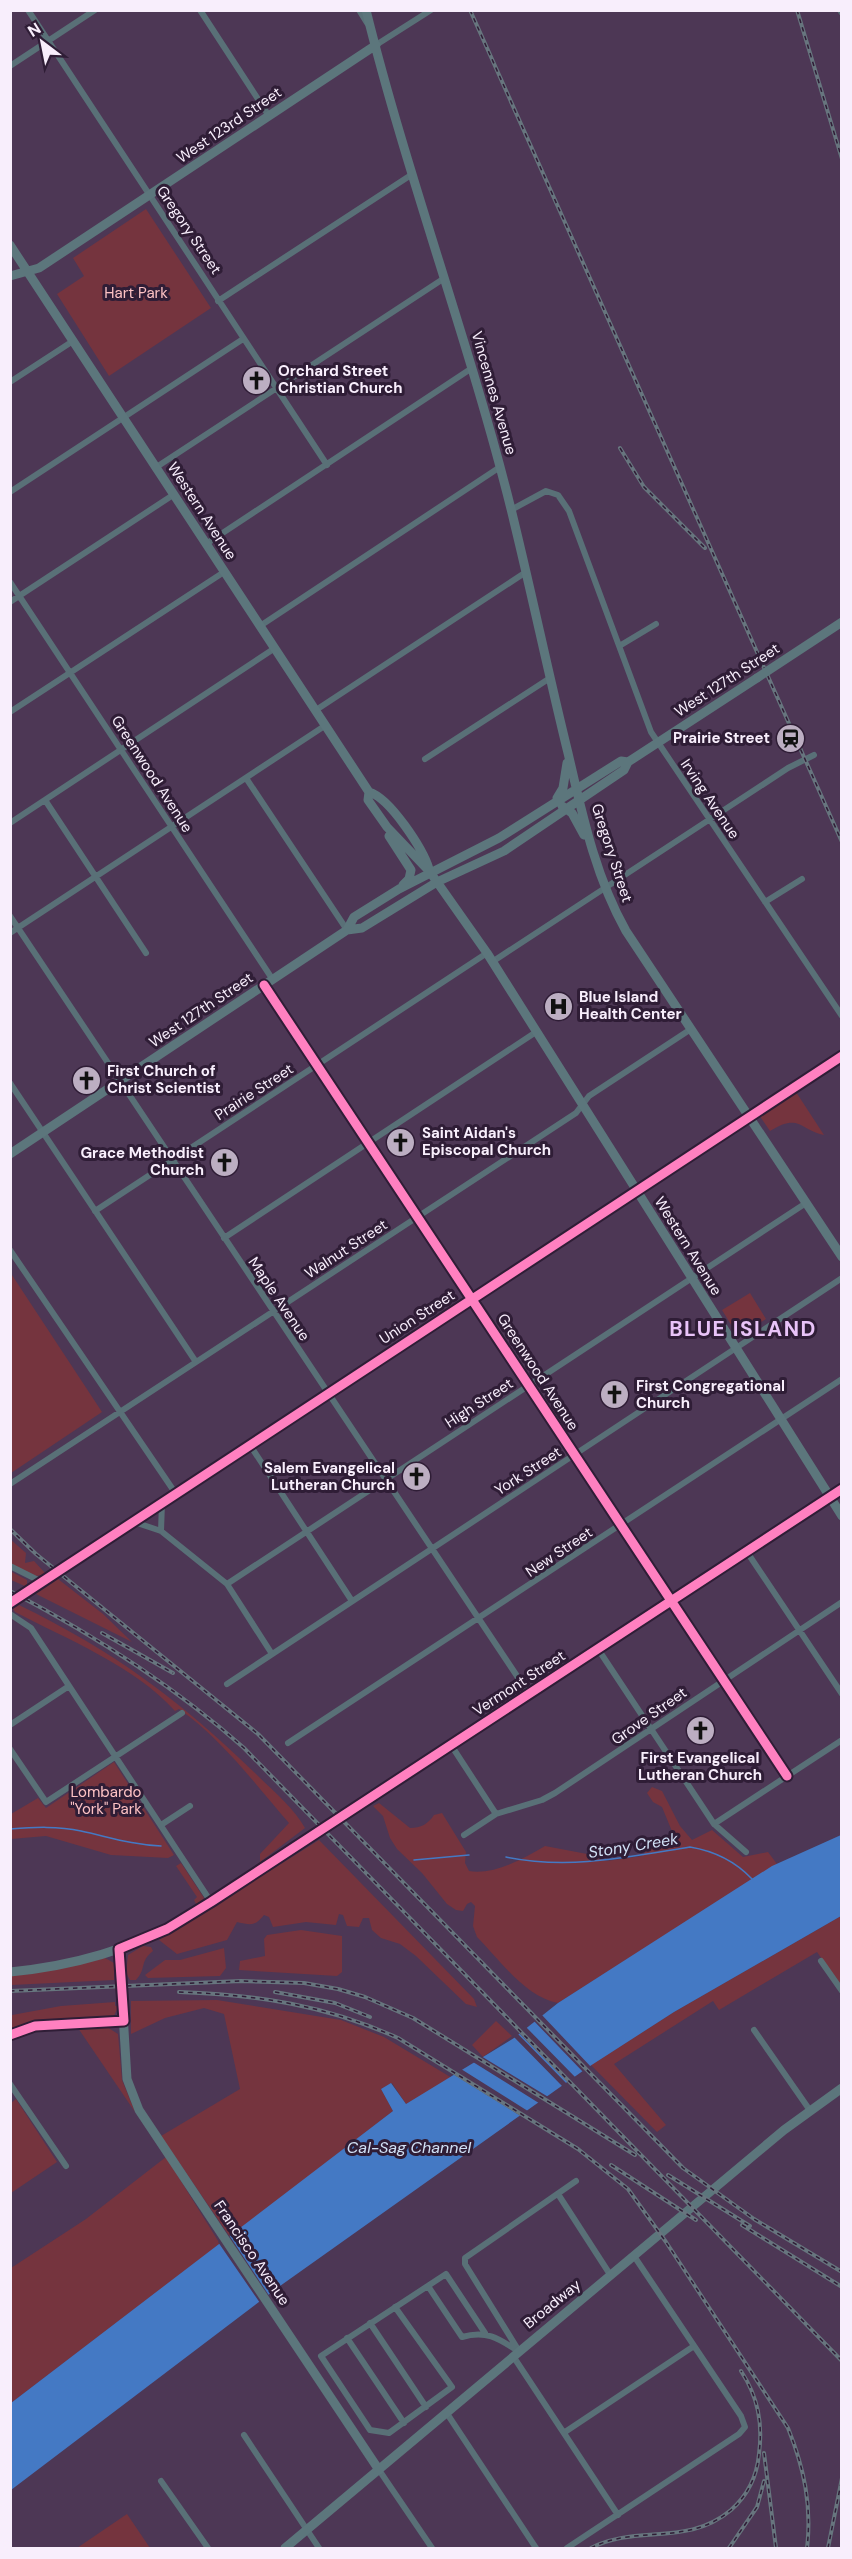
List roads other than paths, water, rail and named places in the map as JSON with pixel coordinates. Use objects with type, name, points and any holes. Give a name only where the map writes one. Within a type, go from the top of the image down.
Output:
[{"type":"main road","name":"Vincennes Avenue","points":[[366,10],[411,175],[472,368],[500,467],[576,788]]},
{"type":"main road","name":"West 123rd Street","points":[[10,276],[39,268],[376,45]]},
{"type":"main road","name":"Western Avenue","points":[[10,245],[326,725],[369,792],[368,800],[387,827],[430,872],[487,953],[842,1516]]},
{"type":"main road","name":"West 127th Street","points":[[10,1154],[347,930],[362,928],[437,882],[504,851],[624,770],[628,762],[842,622]]},
{"type":"main road","points":[[568,753],[563,786],[554,802],[566,808],[592,847]]},
{"type":"main road","name":"West 127th Street","points":[[347,930],[354,917],[399,889],[499,838],[621,761],[628,762]]},
{"type":"main road","name":"Gregory Street","points":[[576,788],[606,888],[626,931],[842,1257]]},
{"type":"main road","name":"Western Avenue","points":[[369,792],[378,794],[402,824],[424,853],[430,872]]},
{"type":"main road","points":[[387,827],[389,836],[411,870],[409,879],[399,889]]},
{"type":"main road","name":"Vermont Street","points":[[10,1972],[69,1963],[119,1949],[167,1929],[842,1489]]},
{"type":"main road","name":"Francisco Avenue","points":[[119,1949],[128,2079],[131,2093],[139,2110],[379,2470]]},
{"type":"main road","name":"Broadway","points":[[285,2548],[809,2109],[842,2088]]},
{"type":"street","name":"Gregory Street","points":[[28,10],[148,196],[327,465]]},
{"type":"street","points":[[10,66],[95,10]]},
{"type":"street","points":[[200,10],[269,116]]},
{"type":"street","points":[[359,10],[370,28]]},
{"type":"street","name":"West 123rd Street","points":[[376,45],[426,12]]},
{"type":"street","points":[[218,301],[411,175]]},
{"type":"street","points":[[155,468],[443,279]]},
{"type":"street","points":[[10,492],[243,339]]},
{"type":"street","points":[[10,382],[73,341]]},
{"type":"street","points":[[206,544],[472,368]]},
{"type":"street","points":[[260,626],[500,467]]},
{"type":"street","name":"Irving Avenue","points":[[511,510],[546,491],[554,492],[562,499],[577,527],[651,732],[842,1016]]},
{"type":"street","points":[[10,602],[173,495]]},
{"type":"street","points":[[10,712],[224,572]]},
{"type":"street","points":[[316,710],[526,572]]},
{"type":"street","name":"Greenwood Avenue","points":[[10,582],[273,980]]},
{"type":"street","points":[[621,645],[656,624]]},
{"type":"street","points":[[10,823],[275,648]]},
{"type":"street","points":[[425,759],[550,678]]},
{"type":"street","points":[[10,933],[326,725]]},
{"type":"street","points":[[492,962],[788,768],[814,754]]},
{"type":"street","points":[[246,778],[347,930]]},
{"type":"street","points":[[45,800],[146,953]]},
{"type":"street","points":[[765,903],[802,879]]},
{"type":"street","name":"Maple Avenue","points":[[10,916],[529,1694]]},
{"type":"street","name":"Prairie Street","points":[[95,1212],[487,953]]},
{"type":"street","name":"Greenwood Avenue","points":[[264,986],[787,1776]]},
{"type":"street","name":"Walnut Street","points":[[10,1484],[576,1113],[589,1096],[691,1029]]},
{"type":"street","points":[[224,1238],[536,1032]]},
{"type":"street","name":"Union Street","points":[[10,1603],[842,1056]]},
{"type":"street","points":[[10,1083],[196,1362]]},
{"type":"street","name":"High Street","points":[[227,1584],[806,1203]]},
{"type":"street","points":[[10,1250],[176,1494]]},
{"type":"street","name":"York Street","points":[[227,1684],[842,1278]]},
{"type":"street","name":"New Street","points":[[288,1743],[842,1379]]},
{"type":"street","points":[[250,1445],[352,1601]]},
{"type":"street","points":[[161,1531],[162,1503]]},
{"type":"street","points":[[134,1522],[161,1531],[227,1584],[272,1654]]},
{"type":"street","points":[[747,1552],[842,1694]]},
{"type":"street","points":[[10,1566],[42,1582]]},
{"type":"street","name":"Grove Street","points":[[464,1835],[496,1814],[548,1797],[842,1602]]},
{"type":"street","points":[[10,1614],[27,1623],[211,1902]]},
{"type":"street","points":[[598,1649],[714,1824],[746,1852]]},
{"type":"street","points":[[10,1725],[69,1686]]},
{"type":"street","points":[[10,1749],[13,1758],[46,1802],[182,1713]]},
{"type":"street","points":[[714,1824],[842,1740]]},
{"type":"street","points":[[451,1745],[496,1814]]},
{"type":"street","points":[[161,1825],[190,1806]]},
{"type":"street","points":[[821,1961],[842,1991]]},
{"type":"street","points":[[10,2035],[35,2026],[124,2021]]},
{"type":"street","points":[[754,2030],[809,2109]]},
{"type":"street","points":[[10,2084],[66,2166]]},
{"type":"street","points":[[576,2181],[465,2258],[465,2264],[516,2353],[618,2515]]},
{"type":"street","points":[[558,2194],[611,2276]]},
{"type":"street","points":[[567,2548],[740,2434],[745,2427],[741,2416],[634,2256]]},
{"type":"street","points":[[395,2307],[453,2387],[389,2433],[369,2430],[321,2356],[347,2338],[446,2274],[485,2333]]},
{"type":"street","points":[[428,2286],[462,2337],[485,2333],[497,2336],[516,2353]]},
{"type":"street","points":[[370,2323],[426,2407]]},
{"type":"street","points":[[347,2338],[404,2423]]},
{"type":"street","points":[[565,2432],[694,2346]]},
{"type":"street","points":[[445,2393],[450,2409],[536,2548]]},
{"type":"street","points":[[244,2435],[319,2548]]},
{"type":"street","name":"Francisco Avenue","points":[[379,2470],[432,2548]]},
{"type":"street","points":[[161,2481],[208,2548]]},
{"type":"water","name":"Cal-Sag Channel","points":[[841,1835],[841,1916],[674,2012],[587,2068],[280,2286],[11,2490],[11,2403],[393,2111],[381,2089],[391,2083],[406,2104],[514,2038],[558,2003],[772,1866]]},
{"type":"waterway","name":"Stony Creek","points":[[10,1829],[64,1828],[161,1846]]},
{"type":"waterway","name":"Stony Creek","points":[[506,1857],[529,1861],[598,1861],[690,1847],[724,1858],[739,1867],[752,1879]]},
{"type":"waterway","name":"Stony Creek","points":[[414,1860],[469,1855]]},
{"type":"railway","points":[[470,10],[842,842]]},
{"type":"railway","points":[[797,10],[842,159]]},
{"type":"railway","points":[[620,448],[644,487],[705,548]]},
{"type":"railway","points":[[10,1529],[36,1554],[258,1734],[683,2168],[754,2219],[842,2272]]},
{"type":"railway","points":[[10,1591],[132,1662],[189,1703],[244,1748],[842,2361]]},
{"type":"railway","points":[[102,1633],[173,1673]]},
{"type":"railway","points":[[10,1991],[241,1981],[304,1983],[338,1989],[365,1997],[413,2018],[635,2155]]},
{"type":"railway","points":[[179,1992],[237,1996],[291,2004],[344,2017],[398,2038],[578,2149],[628,2189],[666,2242],[788,2428],[805,2487],[808,2517],[807,2548]]},
{"type":"railway","points":[[275,1992],[335,2003],[370,2017]]},
{"type":"railway","points":[[611,2165],[696,2220]]},
{"type":"railway","points":[[668,2175],[750,2226]]},
{"type":"railway","points":[[742,2225],[842,2287]]},
{"type":"railway","points":[[591,2548],[626,2537],[697,2528],[731,2510],[742,2498],[751,2485],[756,2470],[760,2421],[752,2391],[741,2371]]},
{"type":"railway","points":[[764,2453],[776,2548]]},
{"type":"railway","points":[[828,2548],[842,2478]]},
{"type":"railway","points":[[729,2548],[757,2507],[764,2481]]},
{"type":"place","name":"Orchard Street Christian Church","points":[[257,380]]},
{"type":"place","name":"Prairie Street","points":[[791,738]]},
{"type":"place","name":"Blue Island Health Center","points":[[558,1006]]},
{"type":"place","name":"First Church of Christ Scientist","points":[[86,1080]]},
{"type":"place","name":"Saint Aidan's Episcopal Church","points":[[401,1142]]},
{"type":"place","name":"Grace Methodist Church","points":[[225,1162]]},
{"type":"place","name":"First Congregational Church","points":[[615,1395]]},
{"type":"place","name":"Salem Evangelical Lutheran Church","points":[[416,1477]]},
{"type":"place","name":"First Evangelical Lutheran Church","points":[[700,1731]]},
{"type":"district","name":"BLUE ISLAND","points":[[743,1329]]},
{"type":"park label","name":"Hart Park","points":[[136,293]]},
{"type":"park label","name":"Lombardo \"York\" Park","points":[[106,1800]]}]
